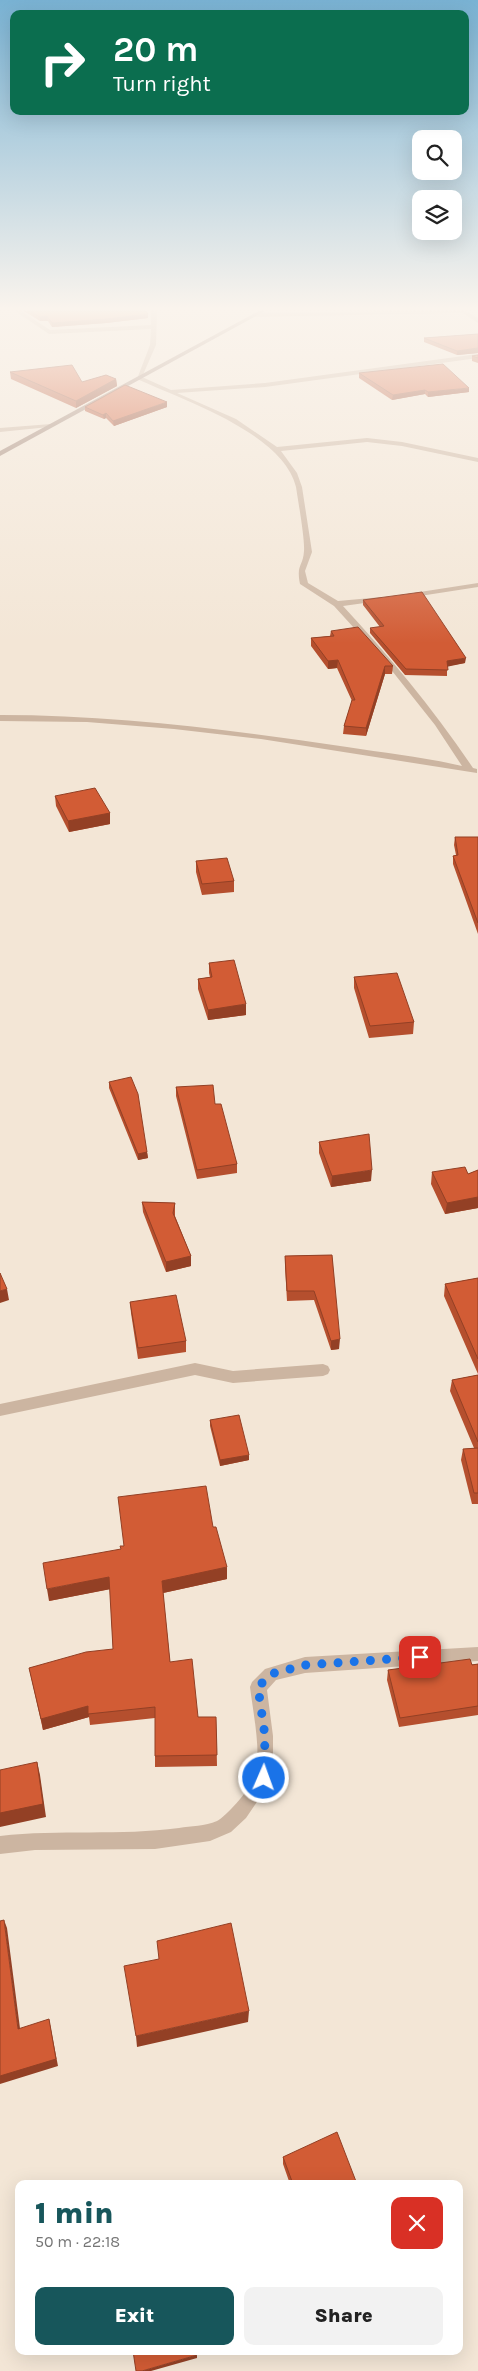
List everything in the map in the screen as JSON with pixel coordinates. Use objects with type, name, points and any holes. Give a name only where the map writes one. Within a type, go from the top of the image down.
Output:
[{"type":"street","points":[[0,454],[54,422]]},
{"type":"street","points":[[236,422],[276,449],[294,473],[299,487],[308,552],[301,571],[304,584],[337,604],[388,660],[474,771]]},
{"type":"street","points":[[0,430],[48,425]]},
{"type":"street","points":[[276,449],[367,440],[402,444],[478,460]]},
{"type":"street","points":[[393,597],[478,585]]},
{"type":"street","points":[[337,604],[384,598]]},
{"type":"street","points":[[0,718],[57,717],[156,725],[281,739],[474,771]]},
{"type":"street","points":[[0,1410],[195,1369],[233,1377],[323,1370]]},
{"type":"street","points":[[0,1845],[35,1841],[156,1840],[210,1832],[225,1826],[240,1812],[264,1778],[265,1736],[258,1687],[271,1674],[305,1665],[478,1654]]},
{"type":"building","points":[[422,592],[466,658],[447,661],[448,670],[406,669],[370,628],[384,626],[363,600]]},
{"type":"building","points":[[358,627],[393,666],[385,666],[366,728],[344,726],[352,700],[355,700],[338,660],[328,661],[311,638],[334,636],[331,631]]},
{"type":"building","points":[[95,788],[110,813],[68,821],[55,796]]},
{"type":"building","points":[[455,837],[478,837],[478,923],[453,856],[458,855]]},
{"type":"building","points":[[227,858],[234,881],[202,884],[196,861]]},
{"type":"building","points":[[234,960],[246,1004],[208,1010],[198,979],[212,977],[209,963]]},
{"type":"building","points":[[397,973],[414,1022],[370,1026],[354,977]]},
{"type":"building","points":[[131,1077],[138,1094],[147,1152],[138,1154],[109,1082]]},
{"type":"building","points":[[213,1085],[215,1104],[221,1104],[237,1164],[197,1170],[176,1087]]},
{"type":"building","points":[[369,1134],[372,1170],[332,1176],[319,1142]]},
{"type":"building","points":[[465,1167],[468,1174],[478,1170],[478,1197],[447,1203],[432,1172]]},
{"type":"building","points":[[142,1202],[175,1203],[173,1213],[191,1256],[166,1262]]},
{"type":"building","points":[[332,1255],[340,1339],[331,1341],[314,1291],[287,1291],[285,1256]]},
{"type":"building","points":[[0,1273],[7,1289],[0,1291]]},
{"type":"building","points":[[478,1278],[478,1359],[445,1284]]},
{"type":"building","points":[[176,1295],[186,1341],[138,1348],[130,1302]]},
{"type":"building","points":[[478,1375],[478,1442],[452,1380]]},
{"type":"building","points":[[239,1415],[249,1455],[220,1460],[210,1420]]},
{"type":"building","points":[[478,1448],[478,1493],[474,1493],[463,1449]]},
{"type":"building","points":[[206,1486],[213,1527],[216,1527],[227,1567],[162,1581],[170,1662],[192,1659],[198,1717],[216,1717],[217,1755],[155,1756],[155,1707],[88,1714],[88,1706],[41,1719],[29,1668],[86,1652],[113,1649],[109,1577],[47,1589],[43,1563],[121,1549],[120,1546],[124,1546],[118,1497]]},
{"type":"building","points":[[470,1659],[472,1665],[478,1664],[478,1706],[400,1718],[388,1670]]},
{"type":"building","points":[[37,1762],[43,1804],[0,1813],[0,1770]]},
{"type":"building","points":[[4,1920],[18,2029],[49,2019],[56,2059],[0,2076],[0,1921]]},
{"type":"building","points":[[231,1923],[249,2011],[136,2036],[124,1966],[159,1959],[157,1941]]},
{"type":"building","points":[[337,2132],[355,2180],[292,2180],[283,2157]]},
{"type":"building","points":[[134,2355],[197,2355],[142,2371],[136,2371]]},
{"type":"route","points":[[264,1778],[265,1736],[258,1687],[271,1674],[305,1665],[420,1657]]}]
